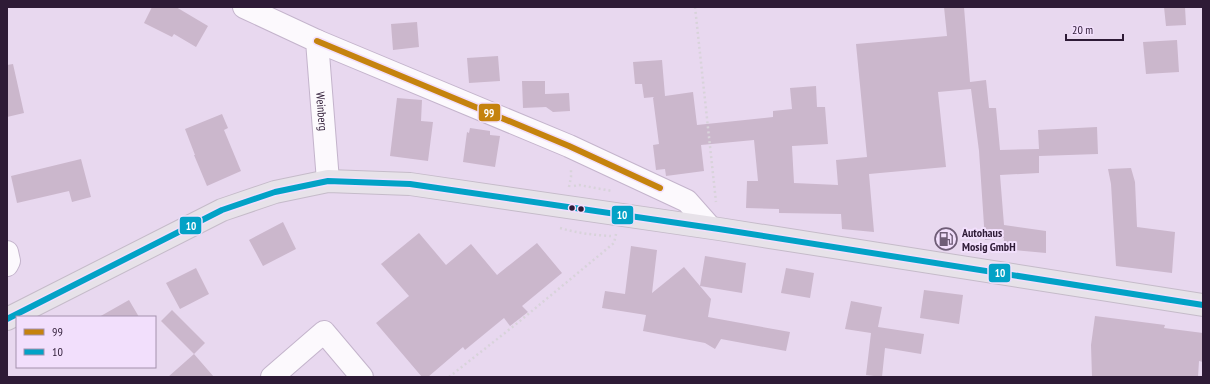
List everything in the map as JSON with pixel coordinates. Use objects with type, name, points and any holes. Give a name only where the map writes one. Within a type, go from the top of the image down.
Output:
[{"type":"main road","points":[[7,319],[222,210],[275,192],[328,180],[410,184],[714,228],[1203,305]]},
{"type":"street","points":[[244,7],[317,41],[569,146],[687,201],[714,228]]},
{"type":"street","name":"Weinberg","points":[[317,41],[328,180]]},
{"type":"street","points":[[7,252],[9,260],[7,265]]},
{"type":"street","points":[[272,377],[324,332],[362,377]]},
{"type":"path","points":[[695,7],[714,228]]},
{"type":"path","points":[[558,228],[597,235],[622,235]]},
{"type":"path","points":[[449,377],[515,325],[614,243],[615,236]]},
{"type":"building","points":[[152,7],[176,7],[208,26],[196,47],[174,34],[172,37],[144,23]]},
{"type":"building","points":[[944,7],[964,7],[970,82],[986,80],[989,108],[996,108],[1000,150],[1039,149],[1038,130],[1097,127],[1098,154],[1039,156],[1039,173],[1000,175],[1004,225],[1046,231],[1046,253],[1003,249],[1004,238],[985,240],[979,151],[971,89],[938,92],[946,167],[869,174],[874,232],[842,229],[841,214],[779,213],[779,209],[746,208],[747,181],[758,181],[754,140],[701,145],[704,171],[666,176],[665,169],[656,170],[653,145],[659,144],[654,97],[644,98],[642,84],[635,84],[633,62],[662,60],[665,96],[693,92],[697,125],[773,117],[773,111],[792,109],[790,88],[816,86],[817,107],[825,107],[828,144],[792,146],[794,183],[838,185],[836,160],[867,157],[856,44],[947,36]]},
{"type":"building","points":[[1164,7],[1185,7],[1186,25],[1166,26]]},
{"type":"building","points":[[417,22],[419,47],[393,50],[391,24]]},
{"type":"building","points":[[1177,40],[1179,72],[1146,74],[1143,42]]},
{"type":"building","points":[[498,56],[500,81],[469,83],[467,58]]},
{"type":"building","points":[[13,64],[24,113],[7,117],[7,65]]},
{"type":"building","points":[[522,81],[545,81],[545,94],[569,93],[570,111],[553,112],[546,107],[523,108]]},
{"type":"building","points":[[397,98],[422,100],[421,121],[433,122],[428,161],[390,156]]},
{"type":"building","points":[[222,114],[228,128],[224,130],[241,171],[207,186],[185,129]]},
{"type":"building","points":[[470,128],[490,131],[490,135],[500,136],[495,167],[463,162],[467,132],[469,133]]},
{"type":"building","points":[[81,159],[91,197],[72,202],[69,191],[17,203],[11,176]]},
{"type":"building","points":[[1131,168],[1135,182],[1137,227],[1175,232],[1172,273],[1116,266],[1111,184],[1108,169]]},
{"type":"building","points":[[283,222],[296,249],[263,266],[249,240]]},
{"type":"building","points":[[419,233],[446,265],[471,244],[497,275],[537,243],[562,273],[522,306],[528,312],[510,326],[504,318],[465,350],[463,347],[428,377],[422,377],[376,323],[409,296],[381,264]]},
{"type":"building","points":[[631,246],[657,250],[652,293],[684,267],[711,299],[708,317],[790,332],[786,351],[721,339],[715,349],[705,343],[643,331],[646,315],[602,308],[605,291],[625,294]]},
{"type":"building","points":[[705,256],[746,263],[742,293],[700,286]]},
{"type":"building","points":[[196,268],[209,294],[180,309],[166,283]]},
{"type":"building","points":[[786,268],[814,273],[810,298],[781,293]]},
{"type":"building","points":[[924,290],[963,295],[959,324],[920,318]]},
{"type":"building","points":[[129,300],[138,316],[101,316]]},
{"type":"building","points":[[851,301],[882,307],[878,327],[924,334],[921,354],[885,348],[882,377],[866,375],[871,333],[845,329]]},
{"type":"building","points":[[172,310],[205,343],[194,354],[161,321]]},
{"type":"building","points":[[1095,316],[1165,325],[1164,328],[1203,333],[1203,362],[1199,361],[1198,377],[1092,377],[1091,345]]},
{"type":"building","points":[[194,354],[214,377],[168,377]]},
{"type":"transit line","name":"99","points":[[317,41],[569,146],[660,188]]},
{"type":"transit line","name":"10","points":[[7,319],[222,210],[275,192],[328,181],[410,184],[719,229],[1203,305]]},
{"type":"place","name":"Autohaus Mosig GmbH","points":[[946,239]]}]
